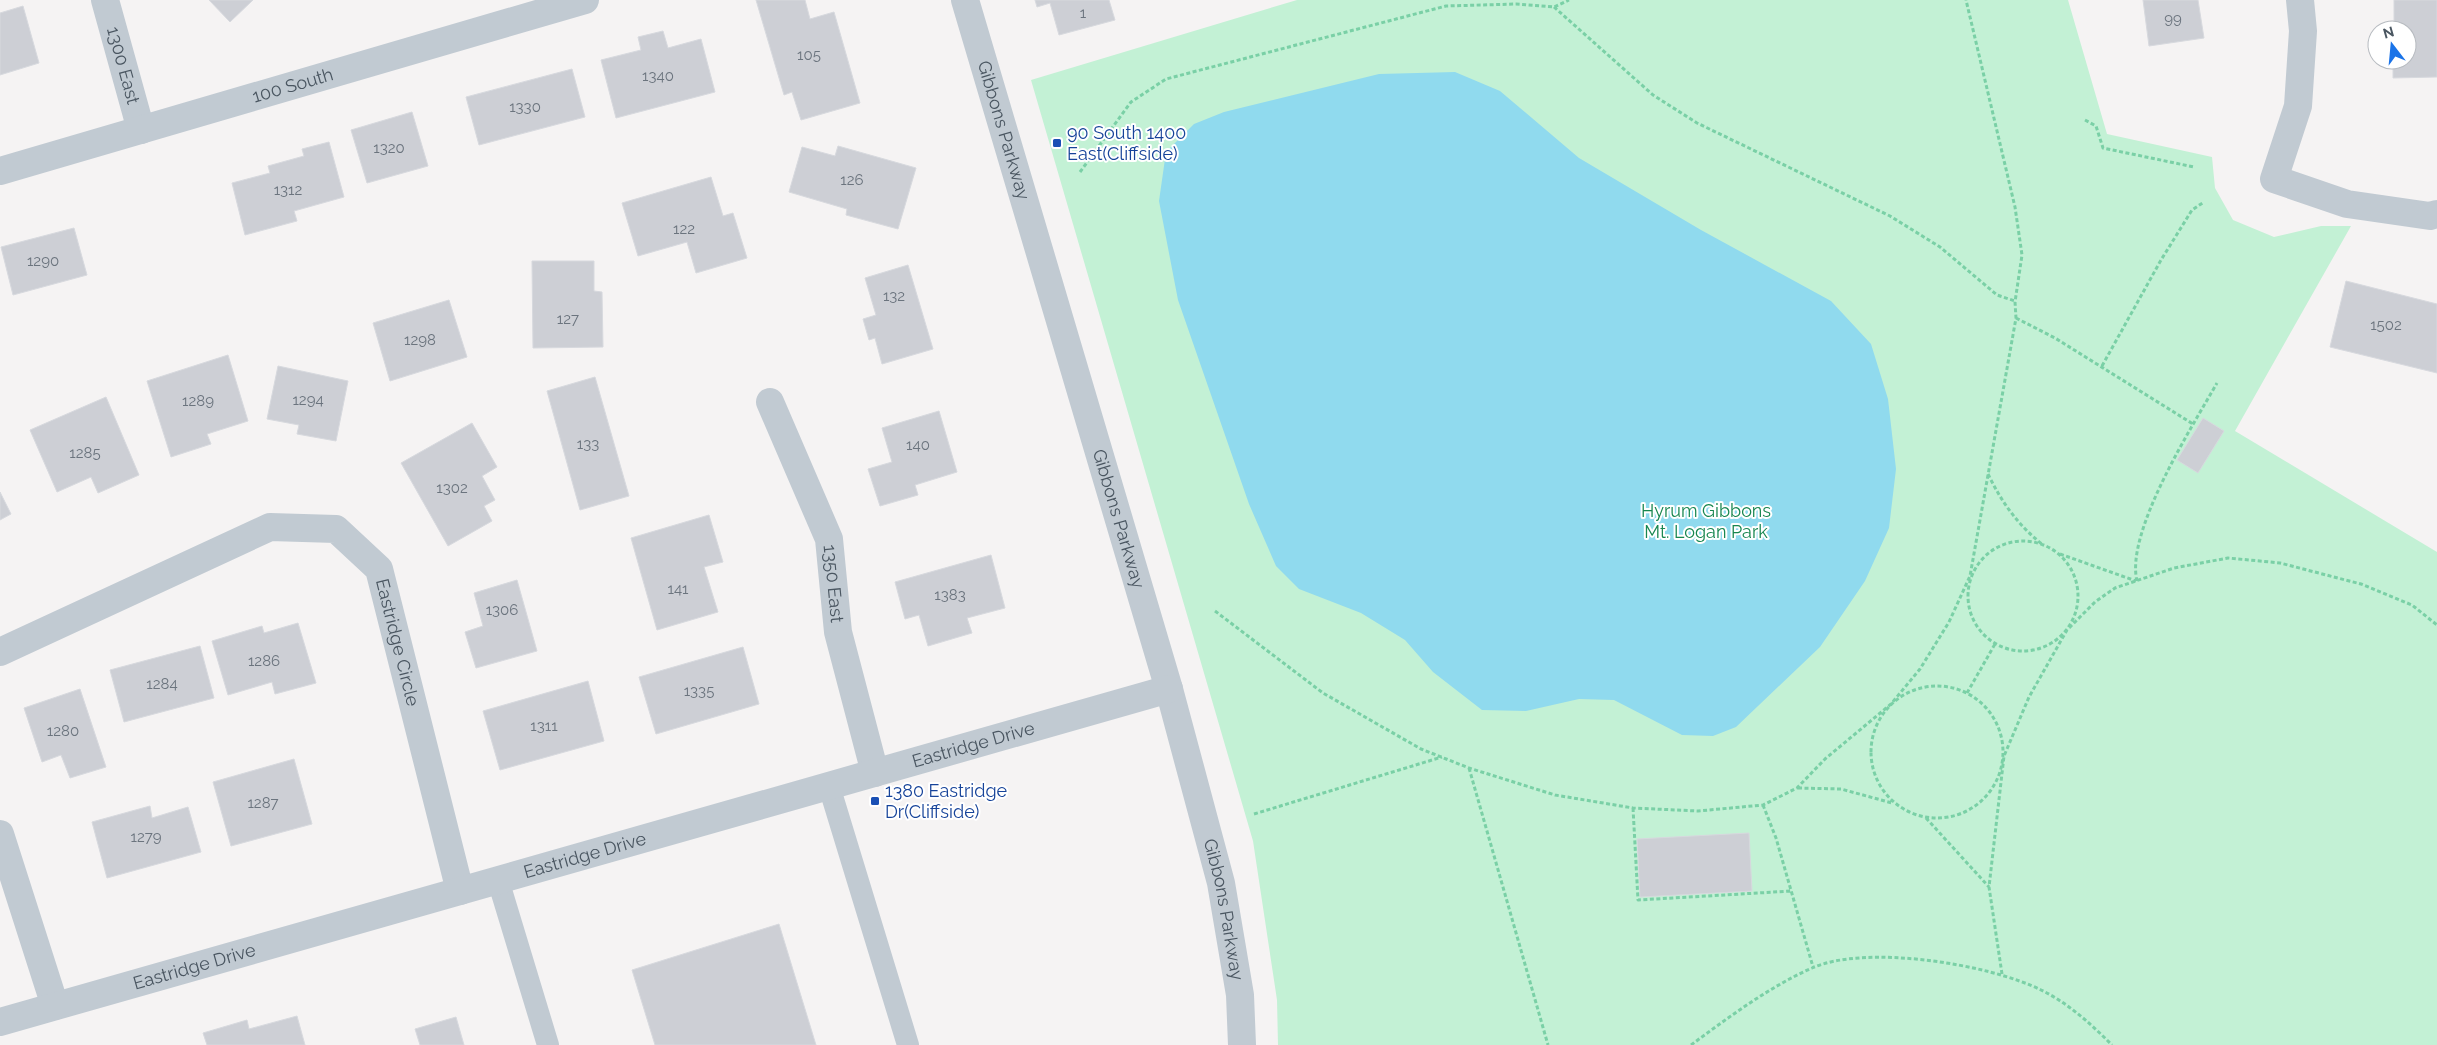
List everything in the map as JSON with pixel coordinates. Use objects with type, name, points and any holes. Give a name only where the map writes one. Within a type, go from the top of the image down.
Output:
[{"type":"street","name":"1300 East","points":[[105,0],[141,130]]},
{"type":"street","name":"100 South","points":[[0,172],[585,0]]},
{"type":"street","name":"Gibbons Parkway","points":[[966,0],[1169,689],[1222,883],[1240,995],[1242,1045]]},
{"type":"street","points":[[2300,0],[2304,31],[2298,106],[2274,179],[2347,204],[2430,216],[2437,214]]},
{"type":"street","name":"1350 East","points":[[770,402],[829,539],[838,632],[875,773]]},
{"type":"street","name":"Eastridge Circle","points":[[0,652],[270,527],[336,529],[379,568],[460,891]]},
{"type":"street","name":"Eastridge Drive","points":[[0,1022],[1169,689]]},
{"type":"street","points":[[0,834],[55,1006]]},
{"type":"lane","points":[[829,786],[908,1045]]},
{"type":"lane","points":[[498,880],[548,1045]]},
{"type":"path","points":[[1080,172],[1131,102],[1166,79],[1446,6],[1516,4],[1554,6],[1569,0]]},
{"type":"path","points":[[1966,0],[2015,207],[2022,255],[2015,302],[2016,318],[1970,576],[1969,598],[1973,621],[1978,628],[1995,644],[2007,649],[2020,651],[2045,648],[2067,630],[2095,602],[2115,588],[2174,568],[2228,558],[2280,563],[2361,584],[2412,605],[2437,625]]},
{"type":"path","points":[[1554,6],[1653,95],[1697,123],[1890,216],[1940,247],[1996,295],[2015,302]]},
{"type":"path","points":[[2085,120],[2096,126],[2103,148],[2194,167]]},
{"type":"path","points":[[2102,366],[2161,260],[2192,210],[2204,202]]},
{"type":"path","points":[[2016,318],[2102,366],[2194,424]]},
{"type":"path","points":[[2137,581],[2133,567],[2136,550],[2158,489],[2217,383]]},
{"type":"path","points":[[1797,788],[1841,789],[1895,804],[1915,815],[1937,819],[1956,816],[1972,808],[1995,786],[2004,756],[2029,697],[2067,630],[2076,610],[2078,597],[2072,569],[2025,531],[2014,519],[1988,474]]},
{"type":"path","points":[[1895,804],[1881,790],[1870,763],[1870,749],[1878,721],[1920,669],[1949,622],[1970,576],[1985,557],[2004,544],[2028,542],[2072,560],[2137,581]]},
{"type":"path","points":[[1215,611],[1323,693],[1421,749],[1469,768],[1555,795],[1633,808],[1698,811],[1763,805],[1797,788],[1837,748],[1902,695],[1926,686],[1950,687],[1967,693],[1980,702],[1993,717],[2002,741],[2004,756],[1989,887],[2002,974]]},
{"type":"path","points":[[1967,693],[1995,644]]},
{"type":"path","points":[[1254,814],[1442,757]]},
{"type":"path","points":[[1469,768],[1548,1045]]},
{"type":"path","points":[[1763,805],[1792,891],[1813,967]]},
{"type":"path","points":[[1633,808],[1638,900],[1792,891]]},
{"type":"path","points":[[1926,818],[1989,887]]},
{"type":"path","points":[[1691,1045],[1761,996],[1813,967],[1856,956],[1939,961],[2002,974],[2042,990],[2088,1020],[2112,1045]]},
{"type":"green space","name":"Hyrum Gibbons Mt. Logan Park","points":[[1297,0],[2068,0],[2107,134],[2212,157],[2215,188],[2233,220],[2274,237],[2321,226],[2351,226],[2235,431],[2437,552],[2437,1045],[1278,1045],[1277,1000],[1253,841],[1031,80]]},
{"type":"water","points":[[1455,72],[1500,91],[1579,158],[1701,230],[1831,301],[1871,344],[1888,399],[1896,469],[1889,528],[1865,581],[1820,647],[1736,727],[1713,736],[1682,735],[1614,700],[1579,699],[1526,711],[1482,710],[1433,672],[1405,640],[1361,613],[1299,589],[1276,566],[1249,504],[1178,300],[1159,201],[1166,152],[1194,124],[1224,112],[1379,74]]},
{"type":"building","points":[[209,0],[253,0],[230,22]]},
{"type":"building","points":[[756,0],[805,0],[810,19],[834,12],[860,103],[801,120],[792,92],[784,95]]},
{"type":"building","points":[[1035,0],[1109,0],[1115,20],[1059,35],[1050,3],[1037,7]]},
{"type":"building","points":[[2143,0],[2198,0],[2204,38],[2149,46]]},
{"type":"building","points":[[2394,0],[2437,0],[2437,77],[2393,78],[2393,70],[2417,70],[2417,20],[2394,20]]},
{"type":"building","points":[[23,6],[39,63],[0,75],[0,13]]},
{"type":"building","points":[[663,31],[668,48],[701,39],[715,92],[616,118],[601,60],[641,50],[638,37]]},
{"type":"building","points":[[572,69],[585,117],[479,145],[466,97]]},
{"type":"building","points":[[412,112],[428,166],[367,183],[351,130]]},
{"type":"building","points":[[329,142],[344,197],[294,211],[297,221],[245,235],[232,183],[270,173],[268,166],[304,156],[302,149]]},
{"type":"building","points":[[838,146],[916,168],[898,229],[846,215],[847,209],[789,192],[802,147],[835,156]]},
{"type":"building","points":[[711,177],[723,216],[733,213],[747,258],[696,273],[687,242],[638,256],[622,203]]},
{"type":"building","points":[[74,228],[87,275],[13,295],[1,247]]},
{"type":"building","points":[[532,261],[594,261],[594,291],[602,292],[603,347],[533,348]]},
{"type":"building","points":[[908,265],[933,349],[882,364],[875,338],[869,340],[863,319],[876,315],[865,278]]},
{"type":"building","points":[[2346,281],[2437,304],[2437,373],[2330,347]]},
{"type":"building","points":[[449,300],[467,357],[390,381],[373,323]]},
{"type":"building","points":[[228,355],[248,421],[207,434],[211,444],[171,457],[147,381]]},
{"type":"building","points":[[278,366],[348,381],[336,441],[297,434],[299,425],[267,419]]},
{"type":"building","points":[[595,377],[629,496],[580,510],[547,391]]},
{"type":"building","points":[[106,397],[139,475],[98,493],[91,477],[57,492],[30,430]]},
{"type":"building","points":[[939,411],[957,472],[915,485],[918,495],[880,506],[868,469],[892,462],[882,428]]},
{"type":"building","points":[[2203,418],[2224,431],[2198,473],[2177,460]]},
{"type":"building","points":[[472,423],[497,467],[482,476],[495,500],[484,506],[492,521],[448,546],[401,463]]},
{"type":"building","points":[[0,492],[11,514],[0,520]]},
{"type":"building","points":[[709,515],[723,562],[704,567],[718,612],[657,630],[631,538]]},
{"type":"building","points":[[991,555],[1005,608],[967,618],[972,633],[928,646],[919,615],[905,619],[895,582]]},
{"type":"building","points":[[517,580],[537,651],[476,668],[465,632],[483,626],[474,593]]},
{"type":"building","points":[[298,623],[316,683],[275,694],[272,682],[228,695],[212,641],[262,626],[264,633]]},
{"type":"building","points":[[200,646],[214,698],[124,722],[110,670]]},
{"type":"building","points":[[743,647],[759,704],[656,734],[639,677]]},
{"type":"building","points":[[588,681],[604,741],[500,770],[483,711]]},
{"type":"building","points":[[80,689],[106,767],[70,778],[61,755],[42,762],[24,708]]},
{"type":"building","points":[[294,759],[312,824],[231,846],[213,782]]},
{"type":"building","points":[[150,806],[152,818],[188,807],[201,852],[107,878],[92,822]]},
{"type":"building","points":[[1749,833],[1752,891],[1640,897],[1637,839]]},
{"type":"building","points":[[779,924],[816,1045],[655,1045],[632,970]]},
{"type":"building","points":[[297,1016],[305,1045],[207,1045],[203,1033],[247,1020],[249,1029]]},
{"type":"building","points":[[456,1017],[464,1045],[420,1045],[415,1029]]},
{"type":"place","name":"90 South 1400 East(Cliffside)","points":[[1057,143]]},
{"type":"place","name":"1380 Eastridge Dr(Cliffside)","points":[[875,801]]}]
